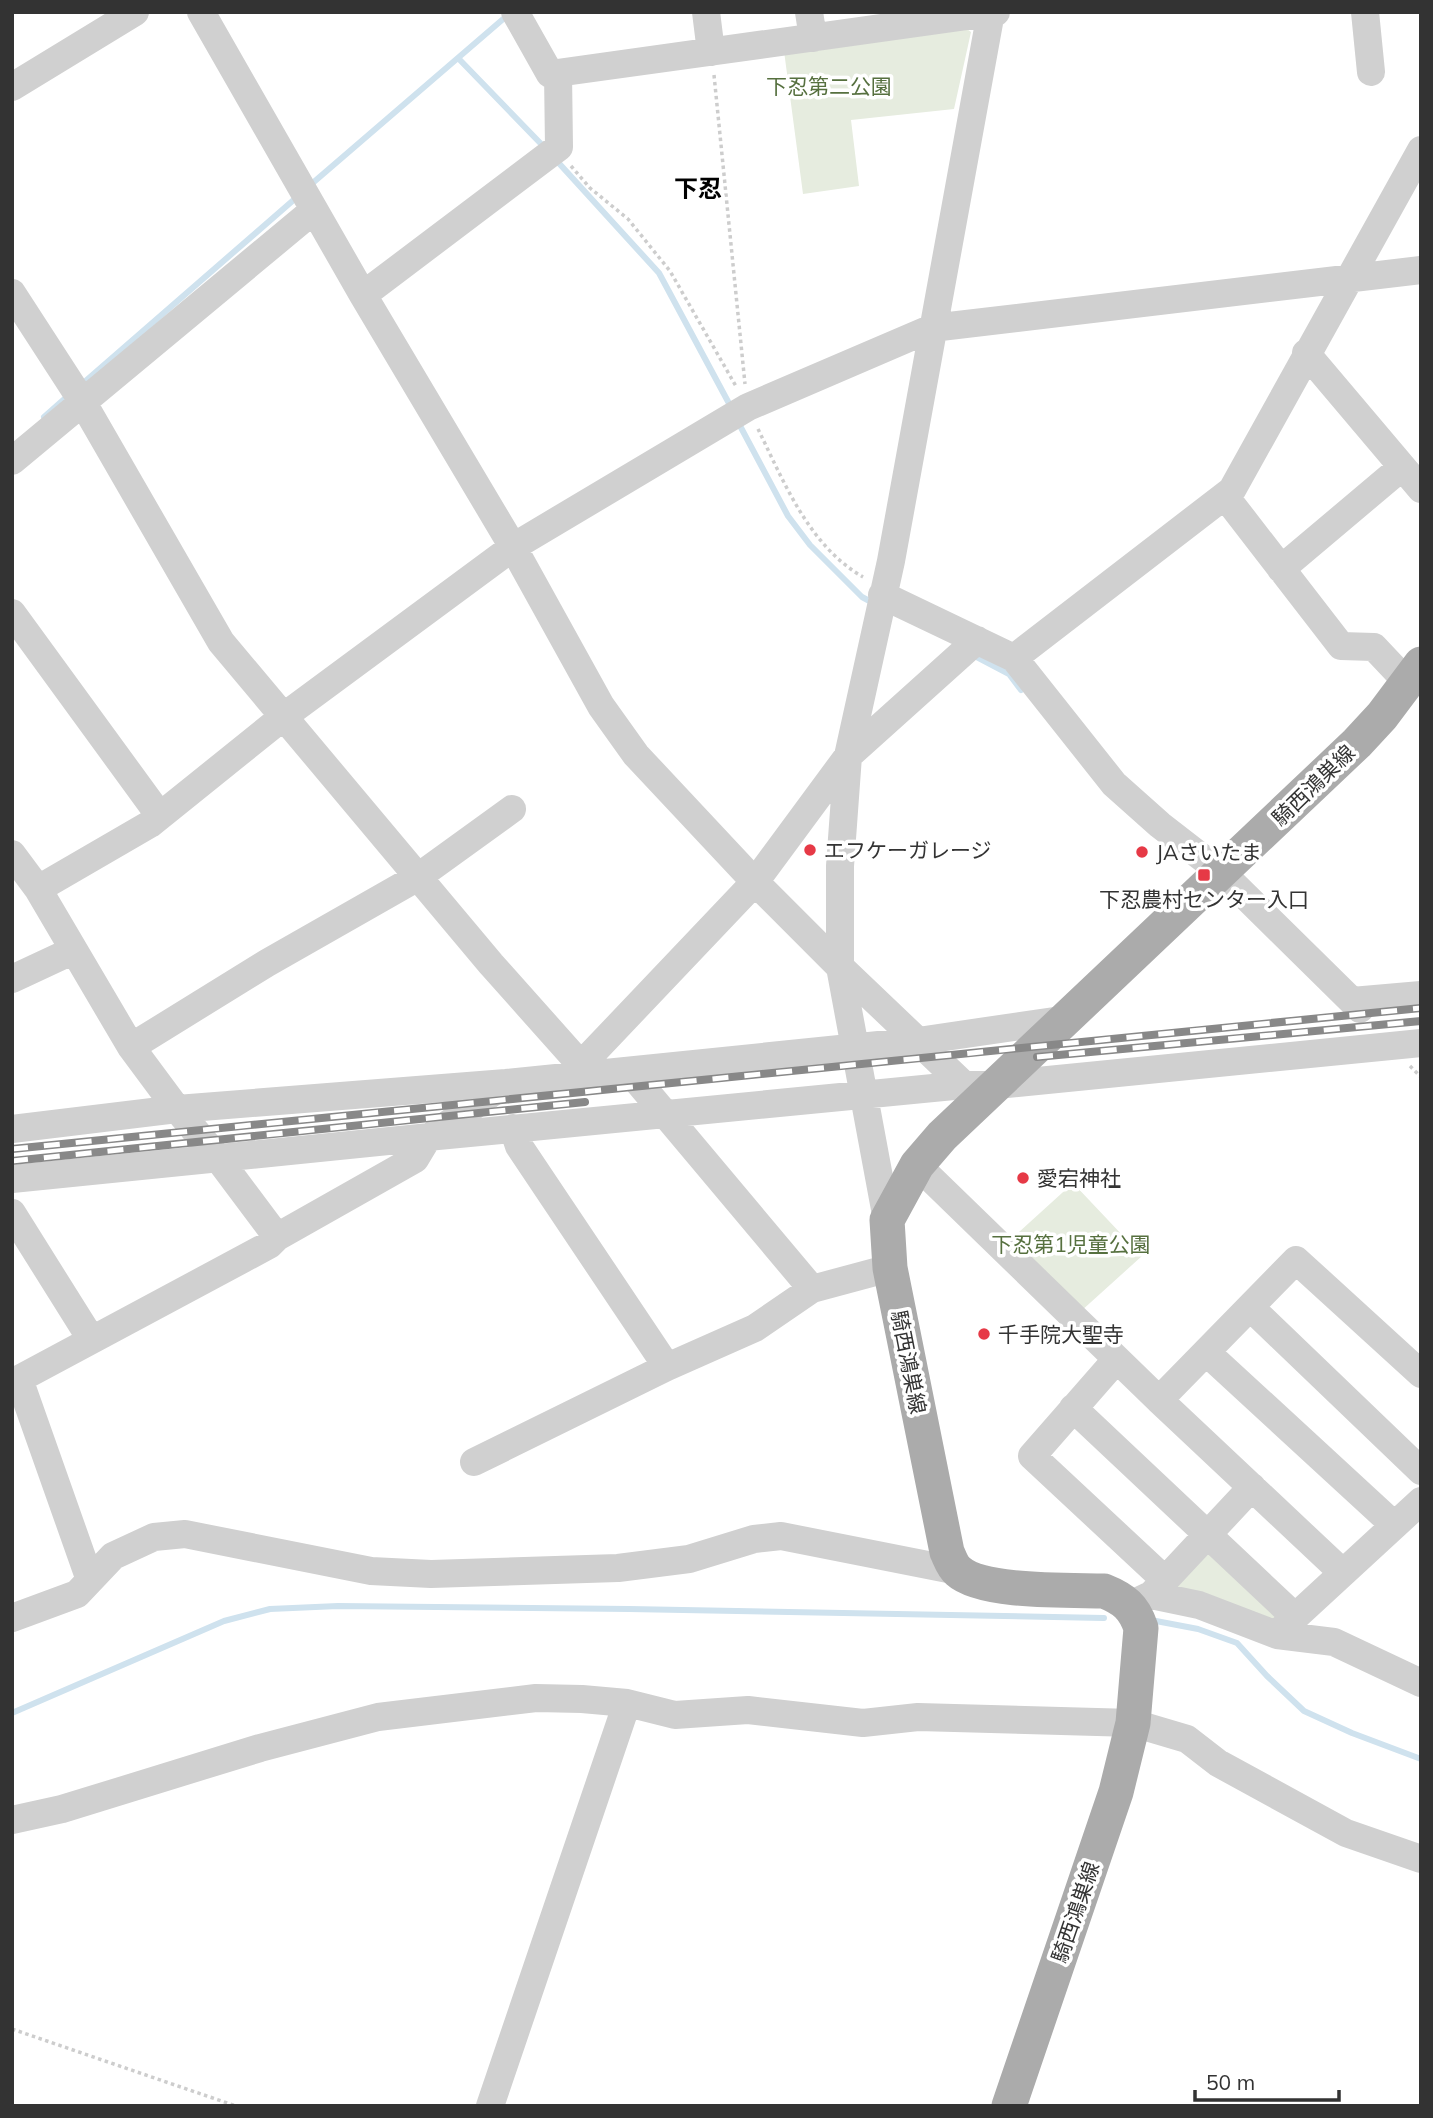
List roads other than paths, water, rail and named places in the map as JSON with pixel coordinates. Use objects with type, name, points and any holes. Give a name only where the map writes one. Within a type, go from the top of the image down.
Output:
[{"type":"main road","name":"騎西鴻巣線","points":[[958,1571],[947,1552],[890,1268],[887,1220],[917,1165],[980,1085],[1068,1019],[1357,743],[1382,716],[1414,673]]},
{"type":"main road","points":[[958,1571],[987,1585],[1104,1591],[1120,1597],[1149,1593]]},
{"type":"main road","name":"騎西鴻巣線","points":[[1009,2106],[1116,1792],[1133,1723],[1141,1647],[1141,1628],[1137,1614],[1149,1593]]},
{"type":"street","points":[[12,87],[135,12]]},
{"type":"street","points":[[201,12],[363,295],[513,547],[601,706],[636,755],[840,968],[918,1041],[980,1085]]},
{"type":"street","points":[[515,12],[550,74],[711,52],[811,25],[992,12],[883,591],[848,756],[840,866],[840,968],[887,1220]]},
{"type":"street","points":[[706,12],[711,52]]},
{"type":"street","points":[[1364,12],[1371,72]]},
{"type":"street","points":[[363,295],[559,146],[558,73]]},
{"type":"street","points":[[1014,658],[1232,491],[1420,152]]},
{"type":"street","points":[[12,461],[314,210]]},
{"type":"street","points":[[38,888],[150,824],[283,717],[513,547],[748,407],[932,328],[1421,270]]},
{"type":"street","points":[[12,293],[82,401],[221,642],[582,1070]]},
{"type":"street","points":[[1307,353],[1421,489]]},
{"type":"street","points":[[1281,569],[1402,467]]},
{"type":"street","points":[[1224,496],[1341,646],[1374,647],[1414,673]]},
{"type":"street","points":[[883,591],[1014,658],[1114,784],[1356,1005],[1421,995]]},
{"type":"street","points":[[12,613],[160,816]]},
{"type":"street","points":[[582,1070],[755,882],[848,756],[977,640]]},
{"type":"street","points":[[131,1047],[267,963],[418,877],[512,808]]},
{"type":"street","points":[[12,854],[38,888],[72,951],[131,1047],[277,1237]]},
{"type":"street","points":[[12,979],[72,951]]},
{"type":"street","points":[[12,1129],[177,1109],[506,1083],[582,1070],[629,1071],[918,1041],[1068,1019]]},
{"type":"street","points":[[12,1179],[427,1139],[513,1128],[664,1116],[1421,1043]]},
{"type":"street","points":[[629,1071],[664,1116],[812,1289]]},
{"type":"street","points":[[90,1580],[19,1379],[269,1245],[277,1237],[415,1159],[427,1139],[506,1083]]},
{"type":"street","points":[[513,1128],[519,1146],[667,1367]]},
{"type":"street","points":[[917,1165],[1116,1360],[1342,1572]]},
{"type":"street","points":[[12,1213],[91,1339]]},
{"type":"street","points":[[1159,1400],[1296,1260],[1421,1374]]},
{"type":"street","points":[[474,1462],[667,1367],[755,1328],[812,1289],[890,1268]]},
{"type":"street","points":[[1250,1307],[1421,1471]]},
{"type":"street","points":[[1206,1352],[1394,1525]]},
{"type":"street","points":[[1116,1360],[1032,1456],[1149,1593],[1285,1626],[1334,1642],[1421,1683]]},
{"type":"street","points":[[1073,1408],[1206,1534],[1285,1626]]},
{"type":"street","points":[[1149,1593],[1251,1486]]},
{"type":"street","points":[[1285,1626],[1421,1501]]},
{"type":"street","points":[[12,1618],[76,1594],[113,1556],[154,1536],[185,1534],[371,1570],[407,1572],[618,1568],[689,1559],[754,1539],[781,1536],[958,1571]]},
{"type":"street","points":[[12,1820],[62,1808],[260,1748],[378,1717],[536,1698],[582,1699],[627,1703],[675,1715],[748,1710],[863,1723],[918,1717],[1133,1723],[1187,1739],[1218,1763],[1346,1833],[1421,1859]]},
{"type":"street","points":[[490,2106],[627,1703]]},
{"type":"waterway","points":[[308,187],[509,14]]},
{"type":"waterway","points":[[458,58],[546,149]]},
{"type":"waterway","points":[[556,160],[659,273],[732,409]]},
{"type":"waterway","points":[[81,385],[297,197]]},
{"type":"waterway","points":[[44,417],[70,394]]},
{"type":"waterway","points":[[738,422],[788,516],[810,545],[862,597],[875,604]]},
{"type":"waterway","points":[[971,654],[1009,674],[1021,690]]},
{"type":"waterway","points":[[12,1713],[224,1621],[270,1609],[338,1606],[629,1609],[1104,1618]]},
{"type":"waterway","points":[[1156,1621],[1198,1629],[1237,1643],[1304,1711],[1352,1733],[1421,1759]]},
{"type":"railway","points":[[12,1149],[1421,1008]]},
{"type":"railway","points":[[1037,1057],[1421,1021]]},
{"type":"railway","points":[[12,1161],[585,1102]]},
{"type":"place","name":"エフケーガレージ","points":[[810,850]]},
{"type":"place","name":"JAさいたま","points":[[1142,852]]},
{"type":"place","name":"下忍農村センター入口","points":[[1204,875]]},
{"type":"place","name":"愛宕神社","points":[[1023,1178]]},
{"type":"place","name":"千手院大聖寺","points":[[984,1334]]},
{"type":"district","name":"下忍","points":[[698,188]]},
{"type":"park label","name":"下忍第二公園","points":[[829,86]]},
{"type":"park label","name":"下忍第1児童公園","points":[[1071,1244]]}]
